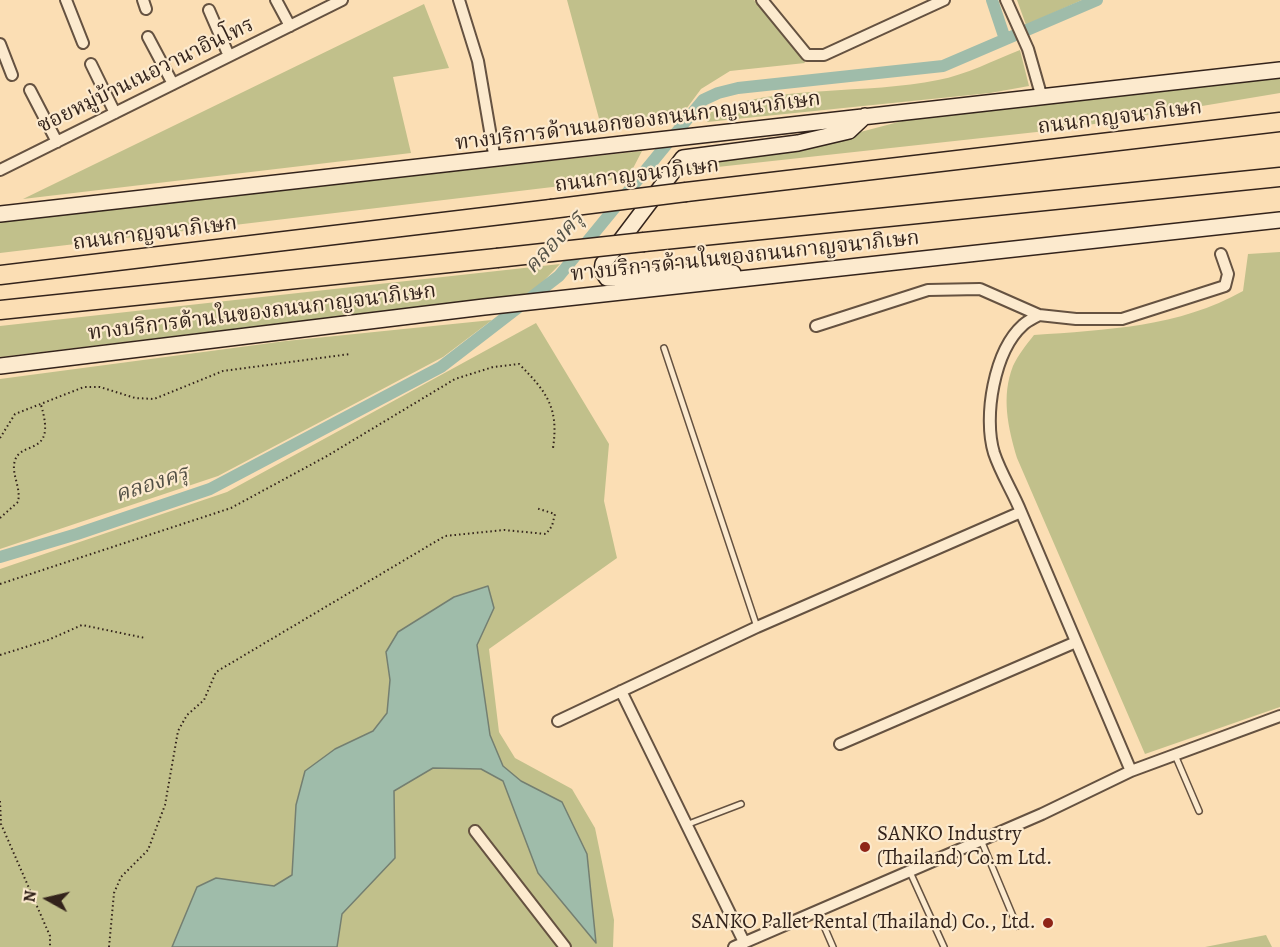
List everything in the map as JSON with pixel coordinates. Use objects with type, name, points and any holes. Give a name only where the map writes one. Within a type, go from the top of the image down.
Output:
[{"type":"highway","name":"ถนนกาญจนาภิเษก","points":[[0,274],[1276,122]]},
{"type":"highway","points":[[0,310],[1280,177]]},
{"type":"main road","name":"ทางบริการด้านนอกของถนนกาญจนาภิเษก","points":[[0,214],[1280,70]]},
{"type":"main road","points":[[778,276],[709,272],[607,278],[602,271],[603,264],[683,158],[798,143],[829,136],[849,131],[865,116]]},
{"type":"main road","name":"ทางบริการด้านในของถนนกาญจนาภิเษก","points":[[0,366],[484,307],[778,276],[1244,222],[1280,220]]},
{"type":"street","points":[[66,0],[83,43]]},
{"type":"street","points":[[276,0],[290,26]]},
{"type":"street","name":"ซอยหมู่บ้านเนอวานาอินโทร","points":[[1,168],[342,0]]},
{"type":"street","points":[[459,0],[478,61],[495,160]]},
{"type":"street","points":[[762,0],[807,55],[824,55],[944,0]]},
{"type":"street","points":[[1006,0],[1028,49],[1042,98]]},
{"type":"street","points":[[209,10],[229,56]]},
{"type":"street","points":[[148,37],[173,84]]},
{"type":"street","points":[[0,44],[12,75]]},
{"type":"street","points":[[91,64],[116,113]]},
{"type":"street","points":[[30,90],[57,142]]},
{"type":"street","points":[[816,326],[928,290],[964,288],[980,289],[1039,315],[1076,319],[1122,319],[1225,286],[1228,274],[1221,254]]},
{"type":"street","points":[[1039,315],[1023,325],[1003,357],[989,412],[994,453],[1022,512],[1131,771]]},
{"type":"street","points":[[558,721],[757,627],[1022,512]]},
{"type":"street","points":[[840,744],[1076,642]]},
{"type":"street","points":[[621,691],[686,825],[739,944],[1042,814],[1131,771],[1280,716]]},
{"type":"street","points":[[476,831],[564,947]]},
{"type":"lane","points":[[664,348],[757,627]]},
{"type":"lane","points":[[1175,755],[1199,811]]},
{"type":"lane","points":[[686,825],[741,804]]},
{"type":"lane","points":[[981,840],[1017,926]]},
{"type":"lane","points":[[910,870],[944,947]]},
{"type":"lane","points":[[817,909],[833,947]]},
{"type":"path","points":[[0,438],[15,414],[84,387],[100,387],[135,398],[154,399],[223,371],[350,354]]},
{"type":"path","points":[[0,584],[231,508],[327,456],[455,379],[493,367],[519,364],[534,380],[552,405],[556,429],[553,448]]},
{"type":"path","points":[[0,518],[18,502],[14,465],[16,459],[40,443],[46,435],[47,424],[41,405]]},
{"type":"path","points":[[109,947],[114,893],[121,877],[148,850],[165,805],[178,731],[187,715],[204,700],[216,672],[445,536],[504,530],[546,534],[552,526],[555,514],[536,508]]},
{"type":"path","points":[[0,655],[48,640],[82,625],[145,638]]},
{"type":"path","points":[[0,801],[1,824],[50,936],[50,947]]},
{"type":"shaded area","points":[[567,0],[754,0],[805,63],[730,71],[701,89],[678,120],[601,126]]},
{"type":"shaded area","points":[[1017,0],[1082,0],[1026,25]]},
{"type":"shaded area","points":[[424,4],[449,68],[393,77],[411,153],[23,199]]},
{"type":"shaded area","points":[[1020,50],[1029,86],[990,93],[707,122],[711,112],[737,103],[764,97],[911,85],[938,80],[969,71]]},
{"type":"shaded area","points":[[1280,76],[1280,93],[1064,129],[681,171],[683,164],[849,135],[906,120]]},
{"type":"shaded area","points":[[642,151],[628,178],[0,253],[0,221]]},
{"type":"shaded area","points":[[1280,252],[1280,707],[1145,754],[1017,458],[1007,412],[1009,378],[1017,358],[1034,335],[1142,325],[1194,312],[1243,291],[1248,254]]},
{"type":"shaded area","points":[[560,264],[532,293],[0,357],[0,326]]},
{"type":"shaded area","points":[[492,320],[443,357],[218,476],[0,549],[0,379],[286,341]]},
{"type":"shaded area","points":[[536,323],[609,444],[604,501],[617,558],[489,649],[499,732],[515,758],[572,789],[595,828],[614,920],[613,947],[0,947],[0,569],[227,492]]},
{"type":"shaded area","points":[[488,586],[494,608],[477,645],[490,735],[503,766],[521,781],[562,802],[587,854],[596,943],[538,873],[503,781],[481,769],[433,768],[394,791],[395,858],[342,914],[337,947],[172,947],[197,887],[216,878],[274,886],[292,875],[296,805],[305,771],[335,749],[373,731],[387,713],[390,680],[386,652],[398,632],[454,597]]},
{"type":"shaded area","points":[[1266,935],[1272,947],[1205,947]]},
{"type":"waterway","points":[[992,0],[1005,39]]},
{"type":"waterway","name":"คลองครุ","points":[[0,557],[77,534],[210,489],[441,367],[559,276],[703,100],[738,88],[943,66],[1097,0]]},
{"type":"place","name":"SANKO Industry (Thailand) Co.m Ltd.","points":[[865,847]]},
{"type":"place","name":"SANKO Pallet Rental (Thailand) Co., Ltd.","points":[[1048,923]]}]
